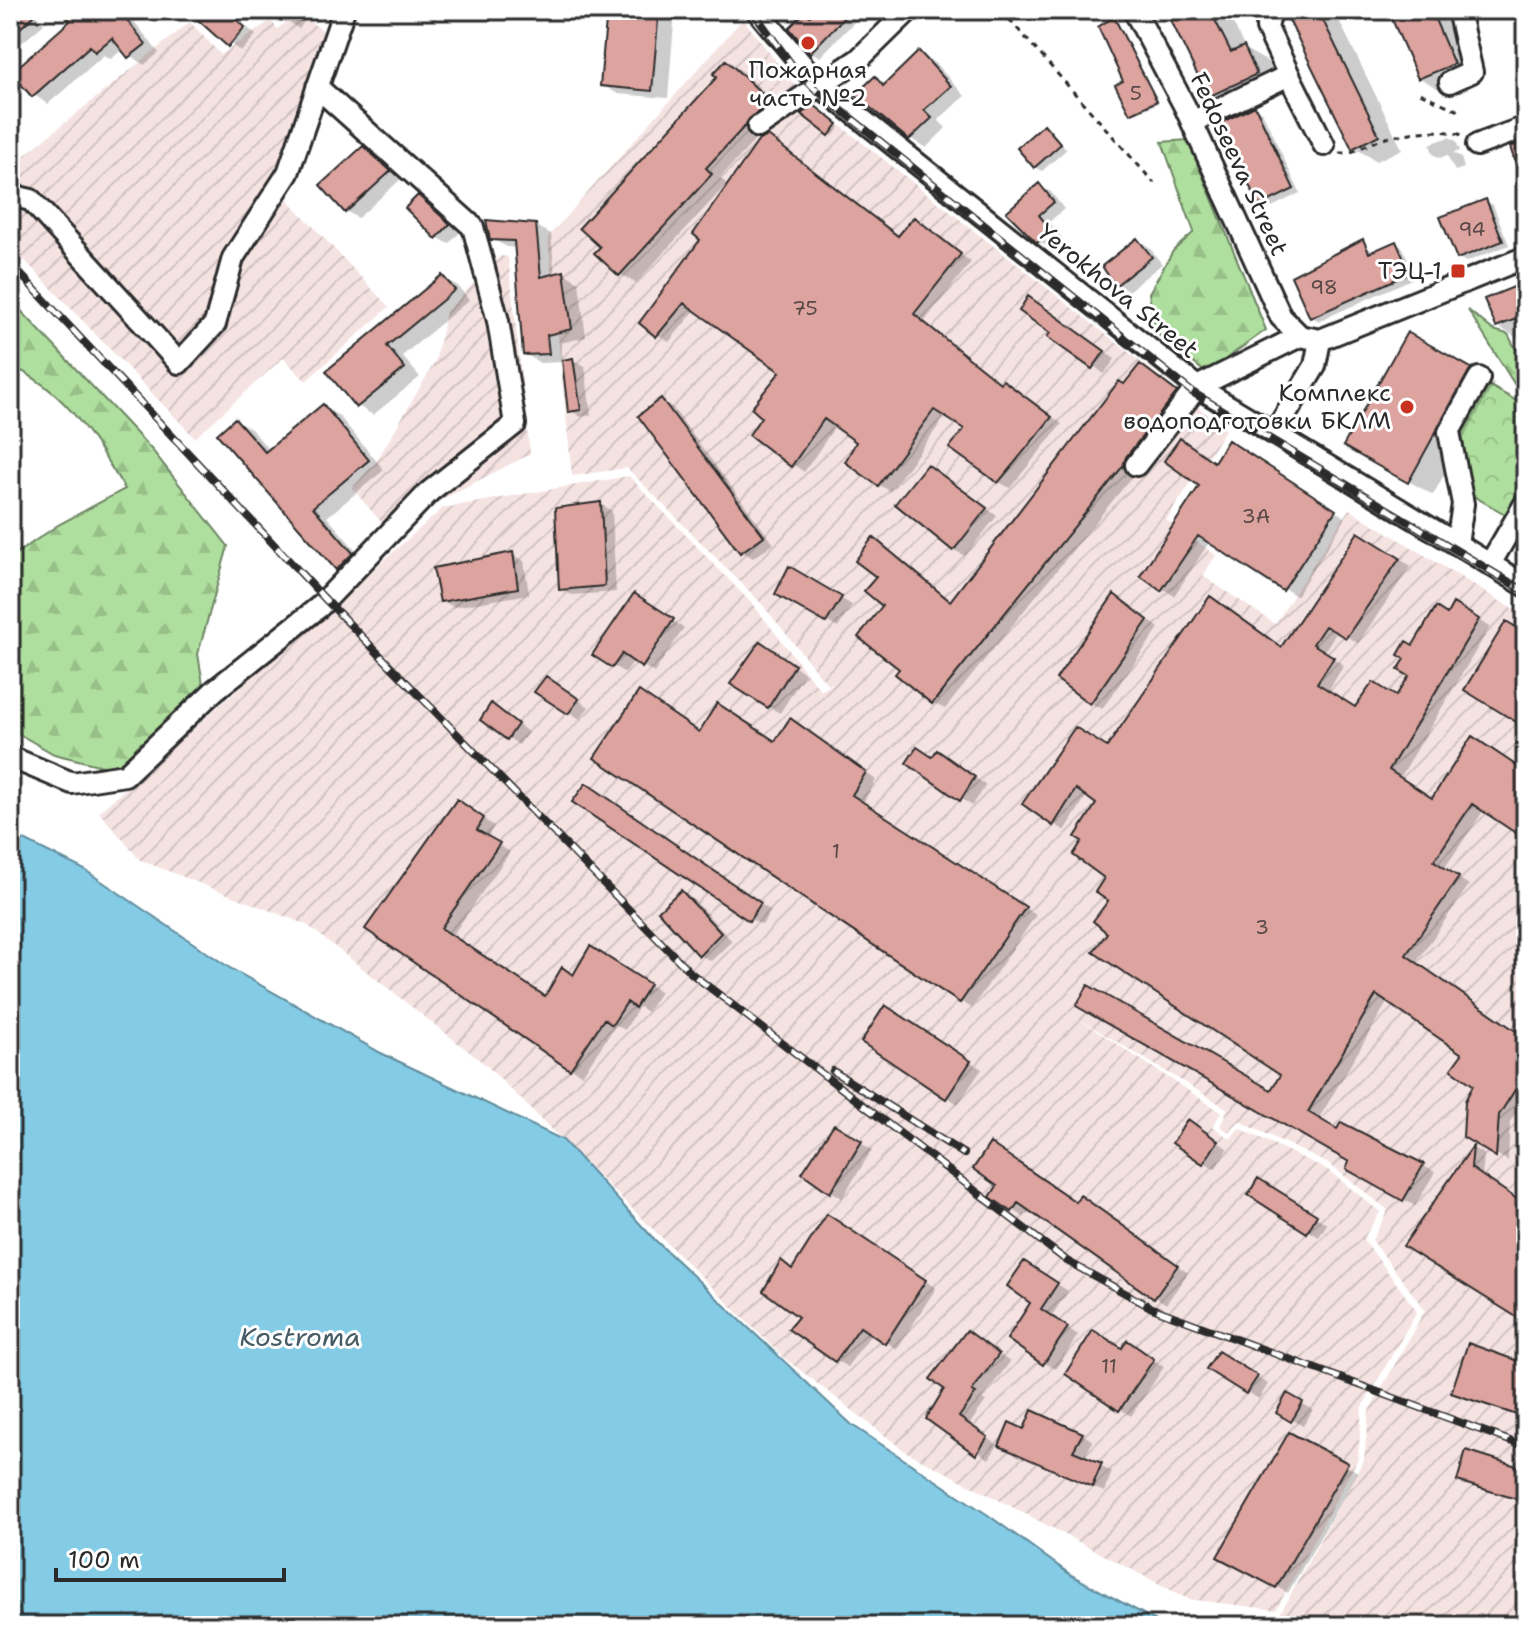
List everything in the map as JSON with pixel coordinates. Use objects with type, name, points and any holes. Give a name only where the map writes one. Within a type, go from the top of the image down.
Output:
[{"type":"street","points":[[10,195],[31,200],[179,363],[215,324],[233,258],[288,173],[344,10]]},
{"type":"street","name":"Yerokhova Street","points":[[757,10],[819,85],[1197,387],[1526,586]]},
{"type":"street","points":[[758,127],[859,59],[909,10]]},
{"type":"street","name":"Fedoseeva Street","points":[[1134,10],[1192,122],[1281,317],[1310,338]]},
{"type":"street","points":[[1271,10],[1267,28],[1324,145]]},
{"type":"street","points":[[1450,82],[1472,72],[1458,10]]},
{"type":"street","points":[[1192,122],[1289,75]]},
{"type":"street","points":[[10,757],[72,783],[125,775],[215,690],[319,607],[429,492],[515,424],[498,321],[473,227],[317,87]]},
{"type":"street","points":[[1473,143],[1526,127]]},
{"type":"street","points":[[1136,465],[1197,387],[1310,338],[1526,257]]},
{"type":"street","points":[[1274,434],[1315,366],[1310,338]]},
{"type":"street","points":[[1457,544],[1463,504],[1449,432],[1479,378]]},
{"type":"street","points":[[1490,564],[1526,502]]},
{"type":"path","points":[[1001,10],[1154,183]]},
{"type":"path","points":[[1420,93],[1463,113]]},
{"type":"path","points":[[1324,145],[1334,153],[1352,153],[1376,141],[1445,129],[1473,143]]},
{"type":"shaded area","points":[[299,14],[325,32],[276,187],[389,307],[306,381],[283,358],[195,438],[10,245],[10,167],[190,22],[221,55],[271,20],[277,29]]},
{"type":"shaded area","points":[[743,19],[803,96],[1226,429],[1166,520],[1216,555],[1203,576],[1275,624],[1349,509],[1526,617],[1526,1626],[1347,1626],[1281,1612],[1364,1459],[1369,1411],[1425,1310],[1372,1240],[1388,1210],[1329,1164],[1239,1121],[1230,1133],[1220,1126],[1228,1109],[1074,1016],[1221,1112],[1213,1126],[1230,1139],[1239,1128],[1328,1170],[1380,1212],[1363,1239],[1417,1311],[1362,1408],[1358,1459],[1276,1610],[1188,1599],[905,1451],[783,1357],[486,1065],[307,925],[140,860],[99,812],[443,508],[629,476],[754,606],[821,691],[838,680],[828,685],[760,602],[627,468],[572,476],[548,237]]},
{"type":"shaded area","points":[[500,256],[508,257],[530,454],[386,528],[352,488],[376,462],[435,362],[446,312]]},
{"type":"green space","points":[[1188,140],[1266,330],[1206,373],[1155,332],[1149,293],[1173,251],[1194,232],[1162,142]]},
{"type":"green space","points":[[10,299],[152,450],[228,546],[198,654],[205,696],[162,748],[110,768],[54,754],[10,729],[10,558],[58,525],[125,489],[89,434],[63,402],[30,376],[10,365]]},
{"type":"green space","points":[[1468,310],[1493,330],[1508,334],[1515,348],[1526,353],[1526,394],[1515,385]]},
{"type":"green space","points":[[1488,385],[1526,406],[1526,492],[1512,518],[1468,493],[1458,440]]},
{"type":"water","name":"Kostroma","points":[[10,833],[85,870],[230,968],[381,1053],[563,1140],[654,1239],[852,1425],[988,1515],[1071,1575],[1158,1622],[1231,1626],[10,1626]]},
{"type":"building","points":[[10,10],[28,10],[34,16],[10,37]]},
{"type":"building","points":[[61,10],[119,10],[146,44],[128,58],[112,38],[95,52],[90,46],[32,97],[11,73],[70,21]]},
{"type":"building","points":[[187,10],[226,10],[245,27],[228,47]]},
{"type":"building","points":[[607,10],[659,10],[652,91],[600,86]]},
{"type":"building","name":"Пожарная часть №2","points":[[816,10],[851,10],[810,53],[789,28],[805,12],[810,16]]},
{"type":"building","points":[[1166,10],[1210,10],[1231,52],[1244,46],[1257,74],[1208,97]]},
{"type":"building","points":[[1284,10],[1318,10],[1379,135],[1352,149]]},
{"type":"building","points":[[1388,10],[1431,10],[1454,64],[1418,79]]},
{"type":"building","points":[[1114,17],[1157,101],[1130,114],[1115,85],[1123,81],[1098,27]]},
{"type":"building","points":[[919,51],[951,86],[924,110],[932,118],[909,140],[855,95],[875,76],[883,86]]},
{"type":"building","points":[[726,60],[769,100],[706,168],[712,174],[619,276],[594,253],[600,247],[579,228],[717,77],[713,74]]},
{"type":"building","points":[[814,105],[838,124],[829,136],[801,114]]},
{"type":"building","points":[[1255,106],[1294,189],[1259,206],[1220,123]]},
{"type":"building","points":[[1044,124],[1061,144],[1034,168],[1017,148]]},
{"type":"building","points":[[768,136],[898,236],[914,217],[961,254],[914,314],[1000,383],[1003,380],[1052,417],[998,483],[949,448],[964,429],[934,410],[878,486],[845,462],[856,442],[824,419],[791,467],[749,435],[761,417],[751,408],[780,372],[684,303],[656,337],[639,323],[700,240],[693,234],[759,140]]},
{"type":"building","points":[[1526,141],[1526,188],[1524,188],[1510,147]]},
{"type":"building","points":[[363,146],[391,171],[345,213],[320,185]]},
{"type":"building","points":[[1039,183],[1054,202],[1039,215],[1052,231],[1037,243],[1006,212]]},
{"type":"building","points":[[418,195],[450,224],[436,239],[405,208]]},
{"type":"building","points":[[1486,199],[1503,241],[1457,259],[1440,217]]},
{"type":"building","points":[[486,220],[536,224],[541,277],[564,271],[572,329],[547,335],[549,354],[523,355],[514,241],[490,240]]},
{"type":"building","points":[[1137,238],[1152,257],[1115,286],[1102,266]]},
{"type":"building","points":[[1363,239],[1369,253],[1396,241],[1410,273],[1310,318],[1291,276]]},
{"type":"building","points":[[442,275],[455,290],[387,346],[405,368],[356,408],[326,371]]},
{"type":"building","points":[[1526,282],[1526,315],[1496,327],[1484,299]]},
{"type":"building","points":[[1028,296],[1105,351],[1092,369],[1047,337],[1050,333],[1019,311]]},
{"type":"building","name":"Комплекс водоподготовки БКЛМ","points":[[1407,332],[1471,368],[1408,483],[1343,446]]},
{"type":"building","points":[[573,358],[581,410],[568,412],[562,360]]},
{"type":"building","points":[[1140,364],[1177,392],[1126,457],[1123,466],[932,704],[895,674],[899,669],[858,637],[882,606],[864,591],[876,577],[855,561],[873,537],[950,601],[1119,381],[1124,384]]},
{"type":"building","points":[[661,398],[764,536],[740,553],[638,416]]},
{"type":"building","points":[[323,404],[369,460],[313,507],[353,553],[336,570],[217,434],[235,418],[265,452]]},
{"type":"building","points":[[1180,438],[1214,462],[1228,440],[1336,510],[1283,591],[1198,536],[1161,591],[1140,576],[1199,486],[1164,461]]},
{"type":"building","points":[[927,464],[987,508],[953,551],[895,504]]},
{"type":"building","points":[[601,502],[605,586],[559,590],[555,508]]},
{"type":"building","points":[[1358,532],[1400,558],[1346,638],[1325,626],[1313,644],[1334,657],[1317,683],[1355,707],[1373,682],[1396,696],[1409,676],[1398,670],[1405,659],[1398,655],[1406,641],[1413,645],[1436,607],[1447,614],[1453,603],[1479,619],[1389,770],[1432,798],[1472,736],[1526,772],[1526,840],[1472,804],[1434,861],[1459,877],[1406,955],[1526,1038],[1526,1098],[1515,1090],[1499,1115],[1496,1157],[1463,1137],[1465,1101],[1473,1085],[1451,1069],[1462,1054],[1376,995],[1308,1112],[1337,1129],[1341,1122],[1424,1164],[1403,1201],[1346,1169],[1349,1162],[1076,1006],[1088,985],[1271,1090],[1280,1075],[1093,952],[1107,933],[1093,921],[1108,901],[1095,892],[1104,878],[1073,855],[1082,841],[1075,837],[1096,804],[1076,789],[1053,826],[1022,804],[1075,727],[1107,747],[1210,596],[1281,647]]},
{"type":"building","points":[[513,552],[518,588],[440,602],[433,568]]},
{"type":"building","points":[[789,566],[842,597],[826,623],[775,594]]},
{"type":"building","points":[[634,593],[674,619],[642,668],[622,654],[612,668],[592,655]]},
{"type":"building","points":[[1114,594],[1148,620],[1090,704],[1056,679]]},
{"type":"building","points":[[1506,621],[1526,633],[1526,728],[1464,690]]},
{"type":"building","points":[[760,641],[795,665],[768,708],[730,684]]},
{"type":"building","points":[[546,676],[579,699],[568,714],[534,692]]},
{"type":"building","points":[[639,691],[699,732],[717,703],[775,741],[790,718],[866,772],[852,795],[1026,907],[960,1003],[594,758]]},
{"type":"building","points":[[491,703],[518,724],[507,740],[480,720]]},
{"type":"building","points":[[917,747],[932,757],[937,750],[975,777],[960,801],[906,763]]},
{"type":"building","points":[[586,783],[761,903],[749,921],[572,802]]},
{"type":"building","points":[[457,799],[484,818],[477,830],[500,843],[441,928],[545,996],[562,967],[573,975],[590,946],[650,984],[635,1008],[627,1002],[612,1025],[604,1019],[570,1070],[365,929]]},
{"type":"building","points":[[681,890],[721,933],[699,956],[658,911]]},
{"type":"building","points":[[885,1005],[971,1061],[946,1099],[861,1042]]},
{"type":"building","points":[[1188,1119],[1218,1141],[1203,1164],[1172,1143]]},
{"type":"building","points":[[834,1124],[862,1141],[830,1193],[802,1173]]},
{"type":"building","points":[[990,1143],[1076,1202],[1080,1195],[1178,1265],[1154,1299],[1018,1203],[1012,1212],[990,1197],[997,1186],[973,1169]]},
{"type":"building","points":[[1473,1146],[1471,1168],[1526,1205],[1526,1323],[1403,1246]]},
{"type":"building","points":[[1258,1178],[1317,1215],[1307,1233],[1248,1195]]},
{"type":"building","points":[[827,1214],[926,1280],[885,1344],[860,1327],[835,1362],[788,1329],[798,1317],[763,1291],[781,1260],[792,1269]]},
{"type":"building","points":[[1024,1261],[1058,1283],[1041,1309],[1068,1327],[1043,1365],[1007,1339],[1030,1303],[1007,1286]]},
{"type":"building","points":[[967,1330],[999,1354],[972,1391],[976,1393],[959,1417],[988,1437],[976,1455],[926,1419],[944,1389],[930,1379]]},
{"type":"building","points":[[1093,1330],[1122,1348],[1127,1340],[1154,1359],[1119,1411],[1065,1374]]},
{"type":"building","points":[[1468,1343],[1526,1364],[1526,1418],[1451,1393]]},
{"type":"building","points":[[1218,1351],[1258,1376],[1246,1394],[1206,1369]]},
{"type":"building","points":[[1287,1393],[1303,1402],[1291,1422],[1276,1413]]},
{"type":"building","points":[[1032,1410],[1083,1433],[1073,1451],[1102,1463],[1092,1487],[999,1446],[1009,1422],[1024,1429]]},
{"type":"building","points":[[1289,1432],[1348,1463],[1276,1588],[1217,1557]]},
{"type":"building","points":[[1466,1450],[1526,1469],[1526,1502],[1457,1481]]},
{"type":"railway","points":[[752,10],[792,65],[814,88],[1192,392],[1526,592]]},
{"type":"railway","points":[[10,263],[325,599],[692,974],[1067,1261],[1152,1308],[1526,1447]]},
{"type":"railway","points":[[833,1071],[964,1154]]},
{"type":"place","name":"Пожарная часть №2","points":[[808,43]]},
{"type":"place","name":"ТЭЦ-1","points":[[1458,271]]},
{"type":"place","name":"Комплекс водоподготовки БКЛМ","points":[[1407,407]]}]
